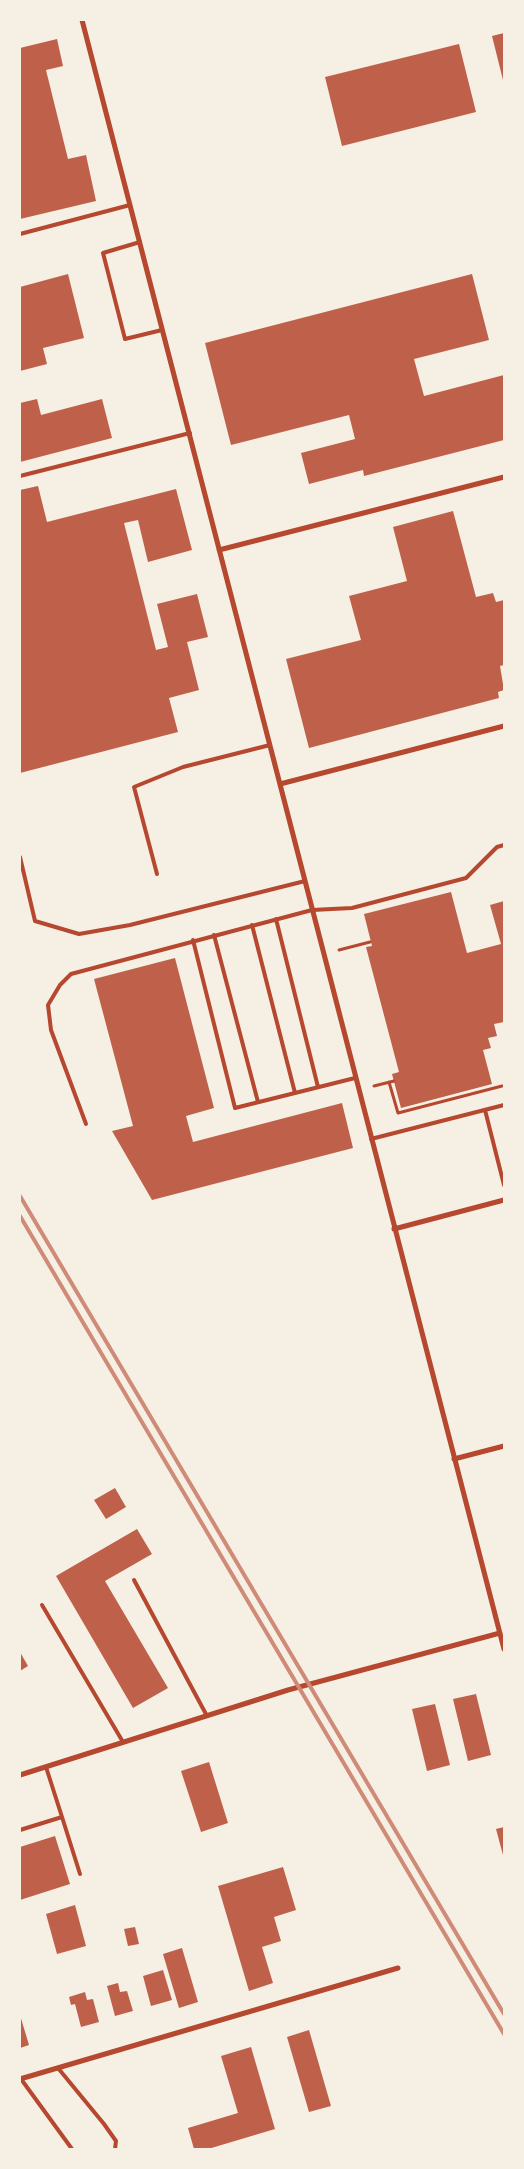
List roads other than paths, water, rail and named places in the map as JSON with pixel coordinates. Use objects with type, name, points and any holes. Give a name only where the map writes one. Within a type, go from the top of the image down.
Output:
[{"type":"street","points":[[82,20],[504,1649]]},
{"type":"street","points":[[219,550],[504,477]]},
{"type":"street","points":[[280,784],[504,726]]},
{"type":"street","points":[[394,1229],[504,1200]]},
{"type":"street","points":[[454,1459],[504,1446]]},
{"type":"street","points":[[20,1775],[293,1688],[500,1633]]},
{"type":"street","points":[[21,2079],[398,1968]]},
{"type":"lane","points":[[20,234],[130,205]]},
{"type":"lane","points":[[140,242],[103,253],[125,339],[162,330]]},
{"type":"lane","points":[[20,476],[190,433]]},
{"type":"lane","points":[[157,874],[134,787],[183,767],[270,745]]},
{"type":"lane","points":[[86,1124],[52,1030],[48,1005],[60,985],[71,974],[193,940],[312,910],[352,908],[466,878],[497,847],[504,845]]},
{"type":"lane","points":[[20,857],[35,921],[79,934],[130,925],[305,881]]},
{"type":"lane","points":[[276,919],[318,1087]]},
{"type":"lane","points":[[252,925],[295,1093]]},
{"type":"lane","points":[[214,935],[258,1102]]},
{"type":"lane","points":[[193,940],[234,1108],[356,1078]]},
{"type":"lane","points":[[371,1139],[504,1105]]},
{"type":"lane","points":[[485,1110],[504,1185]]},
{"type":"lane","points":[[134,1580],[207,1716]]},
{"type":"lane","points":[[42,1605],[123,1742]]},
{"type":"lane","points":[[46,1767],[80,1874]]},
{"type":"lane","points":[[20,1830],[62,1817]]},
{"type":"lane","points":[[58,2068],[116,2141],[115,2149]]},
{"type":"lane","points":[[21,2079],[72,2149]]},
{"type":"railway","points":[[20,1196],[504,2014]]},
{"type":"railway","points":[[20,1216],[504,2034]]}]
